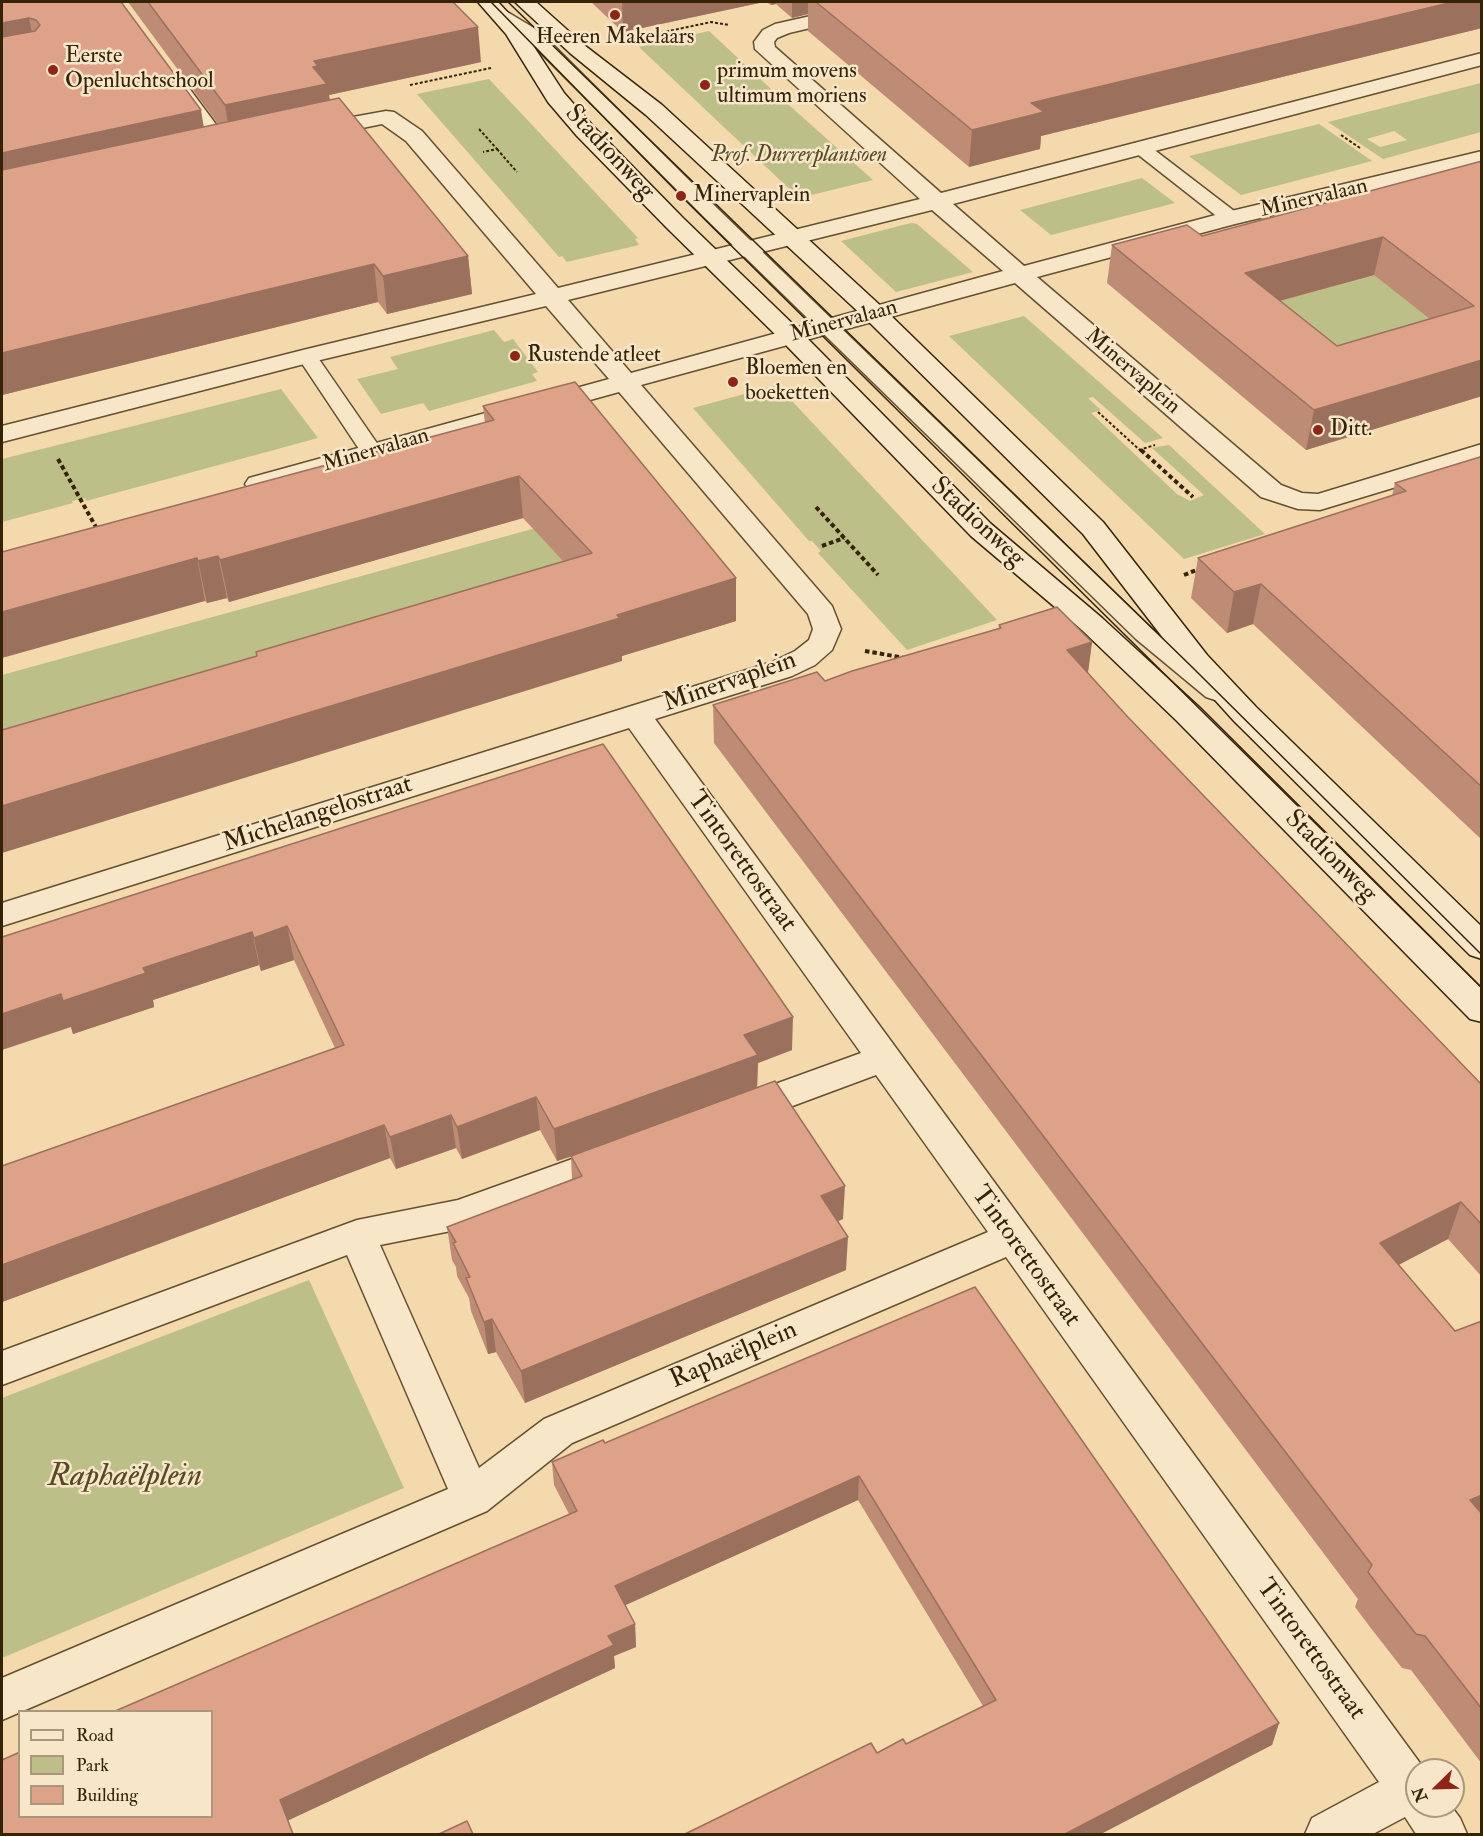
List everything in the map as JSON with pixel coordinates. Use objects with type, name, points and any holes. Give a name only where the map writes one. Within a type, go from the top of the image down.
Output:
[{"type":"street","name":"Stadionweg","points":[[525,2],[578,49],[654,110],[793,238],[1093,528],[1197,662],[1245,714],[1482,947]]},
{"type":"street","name":"Minervaplein","points":[[897,2],[798,24],[770,34],[764,42],[765,49],[936,201],[1271,491],[1298,501],[1320,502],[1482,452]]},
{"type":"street","name":"Stadionweg","points":[[493,7],[514,31],[556,97],[585,131],[791,336],[981,530],[1092,624],[1188,714],[1482,1010]]},
{"type":"street","points":[[2,434],[307,356],[793,238],[1482,59]]},
{"type":"street","points":[[164,67],[223,151]]},
{"type":"street","name":"Minervaplein","points":[[290,136],[386,117],[414,136],[822,612],[827,629],[822,644],[805,658],[782,669],[635,714]]},
{"type":"street","name":"Minervalaan","points":[[235,490],[827,326],[1231,218],[1482,158]]},
{"type":"street","name":"Michelangelostraat","points":[[2,915],[635,714]]},
{"type":"street","name":"Tintorettostraat","points":[[635,714],[1011,1238],[1405,1780]]},
{"type":"street","points":[[717,1120],[883,1059]]},
{"type":"street","points":[[2,1368],[357,1235],[461,1214],[650,1145]]},
{"type":"street","points":[[357,1235],[472,1498]]},
{"type":"street","name":"Raphaëlplein","points":[[2,1699],[472,1498],[558,1431],[1011,1238]]},
{"type":"street","points":[[1328,1834],[1405,1802]]},
{"type":"street","name":"Tintorettostraat","points":[[1432,1818],[1444,1834]]},
{"type":"lane","name":"Stadionweg","points":[[493,7],[533,35],[748,249],[1143,634],[1245,714]]},
{"type":"lane","points":[[1142,149],[1231,218]]},
{"type":"lane","points":[[307,356],[372,452]]},
{"type":"path","points":[[1298,106],[1406,178]]},
{"type":"path","points":[[497,149],[517,172]]},
{"type":"path","points":[[1098,412],[1193,497]]},
{"type":"path","points":[[38,425],[97,529]]},
{"type":"path","points":[[816,507],[878,575]]},
{"type":"path","points":[[1141,587],[1207,567]]},
{"type":"path","name":"Minervaplein","points":[[822,644],[912,659]]},
{"type":"green space","name":"Prof. Durrerplantsoen","points":[[709,31],[873,180],[799,198],[639,47]]},
{"type":"green space","points":[[489,79],[638,238],[635,239],[639,245],[567,262],[562,256],[559,257],[417,94]]},
{"type":"green space","points":[[1481,83],[1481,132],[1383,159],[1328,122]],"holes":[[[1394,131],[1407,140],[1380,147],[1367,139]]]},
{"type":"green space","points":[[1319,124],[1372,161],[1241,195],[1189,156]]},
{"type":"green space","points":[[1142,178],[1175,203],[1051,235],[1020,210]]},
{"type":"green space","points":[[911,223],[917,224],[973,272],[896,292],[841,241]]},
{"type":"green space","points":[[1481,245],[1481,330],[1324,374],[1245,309]]},
{"type":"green space","points":[[1024,316],[1163,438],[1145,443],[1093,397],[1088,398],[1101,410],[1091,413],[1177,494],[1190,501],[1204,495],[1152,448],[1169,445],[1265,534],[1184,559],[949,336]]},
{"type":"green space","points":[[494,330],[504,342],[513,339],[538,372],[532,374],[537,381],[429,411],[423,403],[381,414],[357,379],[398,369],[390,357]]},
{"type":"green space","points":[[777,385],[997,620],[907,650],[818,553],[821,551],[812,541],[809,541],[693,408]]},
{"type":"green space","points":[[281,389],[318,438],[86,501],[85,498],[72,501],[73,503],[2,522],[2,459]]},
{"type":"green space","points":[[543,526],[597,601],[2,772],[2,675]]},
{"type":"green space","name":"Raphaëlplein","points":[[309,1280],[404,1488],[2,1658],[2,1398]]},
{"type":"building","points":[[2,2],[121,2],[201,110],[2,153],[2,37],[35,31],[40,25],[36,20],[29,18],[2,23]]},
{"type":"building","points":[[148,2],[453,2],[478,27],[314,61],[318,66],[313,67],[327,84],[225,105]]},
{"type":"building","points":[[816,2],[1453,2],[1031,103],[1044,112],[972,130]]},
{"type":"building","points":[[339,98],[468,256],[383,276],[374,264],[2,353],[2,170]]},
{"type":"building","points":[[1482,161],[1482,360],[1314,410],[1112,245],[1187,225],[1202,236]],"holes":[[[1383,237],[1474,306],[1337,346],[1245,273]]]},
{"type":"building","points":[[575,382],[736,578],[617,615],[620,618],[2,806],[2,730],[257,656],[256,652],[592,553],[519,476],[220,560],[218,556],[198,561],[197,558],[2,612],[2,552],[494,420],[483,406]]},
{"type":"building","points":[[1482,458],[1482,787],[1261,584],[1234,592],[1198,558],[1406,491],[1395,483]]},
{"type":"building","points":[[1057,607],[1092,642],[1067,650],[1126,715],[1482,1085],[1482,1225],[1461,1202],[1380,1243],[1455,1331],[1482,1321],[1482,1495],[1470,1500],[1482,1514],[1482,1709],[1425,1636],[1416,1634],[1383,1592],[1368,1572],[1372,1565],[713,705],[817,672],[825,681],[1001,628],[999,625]]},
{"type":"building","points":[[603,744],[793,1017],[744,1035],[758,1055],[554,1129],[536,1097],[457,1127],[451,1115],[390,1137],[384,1125],[2,1265],[2,1166],[344,1045],[287,926],[254,938],[252,932],[143,968],[146,973],[63,1001],[61,994],[2,1014],[2,937]]},
{"type":"building","points":[[775,1081],[845,1186],[821,1196],[848,1237],[521,1371],[492,1319],[484,1322],[466,1278],[470,1277],[453,1243],[456,1242],[447,1227],[582,1176],[571,1156]]},
{"type":"building","points":[[975,1287],[1279,1723],[1065,1834],[685,1834],[871,1743],[877,1753],[903,1739],[906,1744],[996,1700],[859,1476],[615,1586],[635,1624],[608,1636],[614,1645],[280,1800],[293,1834],[2,1834],[2,1760],[18,1753],[18,1818],[213,1818],[213,1710],[118,1710],[577,1511],[552,1462],[603,1440],[605,1443]]},
{"type":"building","points":[[467,1821],[473,1834],[439,1834]]},
{"type":"tram line","points":[[491,2],[681,196],[1482,988]]},
{"type":"tram line","points":[[508,2],[1190,665],[1482,955]]},
{"type":"place","name":"Heeren Makelaars","points":[[615,15]]},
{"type":"place","name":"Eerste Openluchtschool","points":[[53,70]]},
{"type":"place","name":"primum movens ultimum moriens","points":[[705,85]]},
{"type":"place","name":"Minervaplein","points":[[681,196]]},
{"type":"place","name":"Rustende atleet","points":[[515,356]]},
{"type":"place","name":"Bloemen en boeketten","points":[[733,382]]},
{"type":"place","name":"Ditt.","points":[[1318,430]]}]
